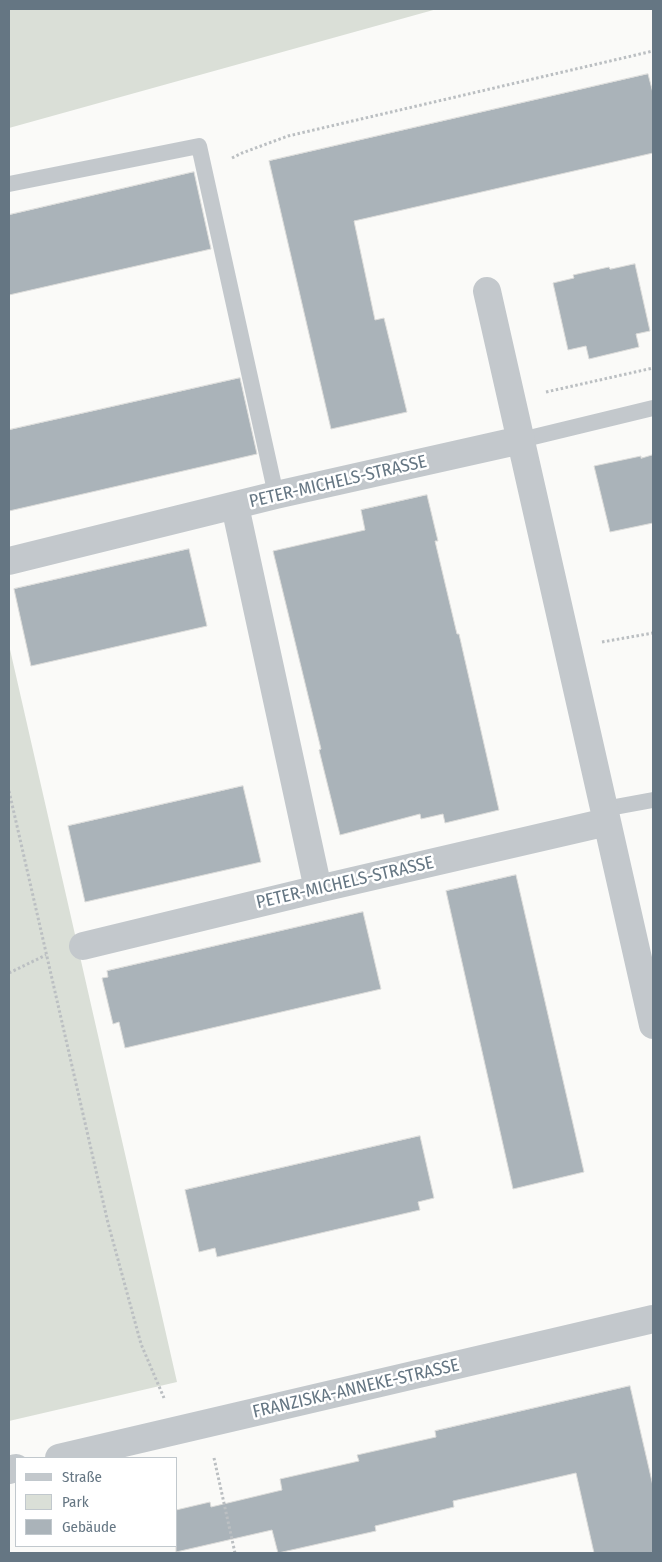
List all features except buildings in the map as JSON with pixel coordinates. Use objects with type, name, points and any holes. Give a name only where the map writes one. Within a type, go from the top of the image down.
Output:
[{"type":"street","points":[[487,291],[653,1025]]},
{"type":"street","name":"PETER-MICHELS-STRASSE","points":[[9,561],[276,495],[521,440]]},
{"type":"street","points":[[235,506],[318,889]]},
{"type":"street","name":"PETER-MICHELS-STRASSE","points":[[83,946],[606,816]]},
{"type":"street","name":"FRANZISKA-ANNEKE-STRASSE","points":[[63,1457],[653,1320]]},
{"type":"lane","points":[[9,184],[198,146],[276,495]]},
{"type":"lane","points":[[521,440],[653,408]]},
{"type":"lane","points":[[606,816],[653,800]]},
{"type":"path","points":[[203,166],[228,161],[242,153],[288,136],[653,51]]},
{"type":"path","points":[[512,400],[653,368]]},
{"type":"path","points":[[568,647],[653,634]]},
{"type":"path","points":[[9,791],[108,1223],[141,1344],[178,1431]]},
{"type":"path","points":[[9,973],[46,956]]},
{"type":"path","points":[[206,1423],[235,1553]]},
{"type":"green space","points":[[9,9],[437,9],[9,128]]},
{"type":"green space","points":[[9,645],[177,1382],[9,1421]]}]
